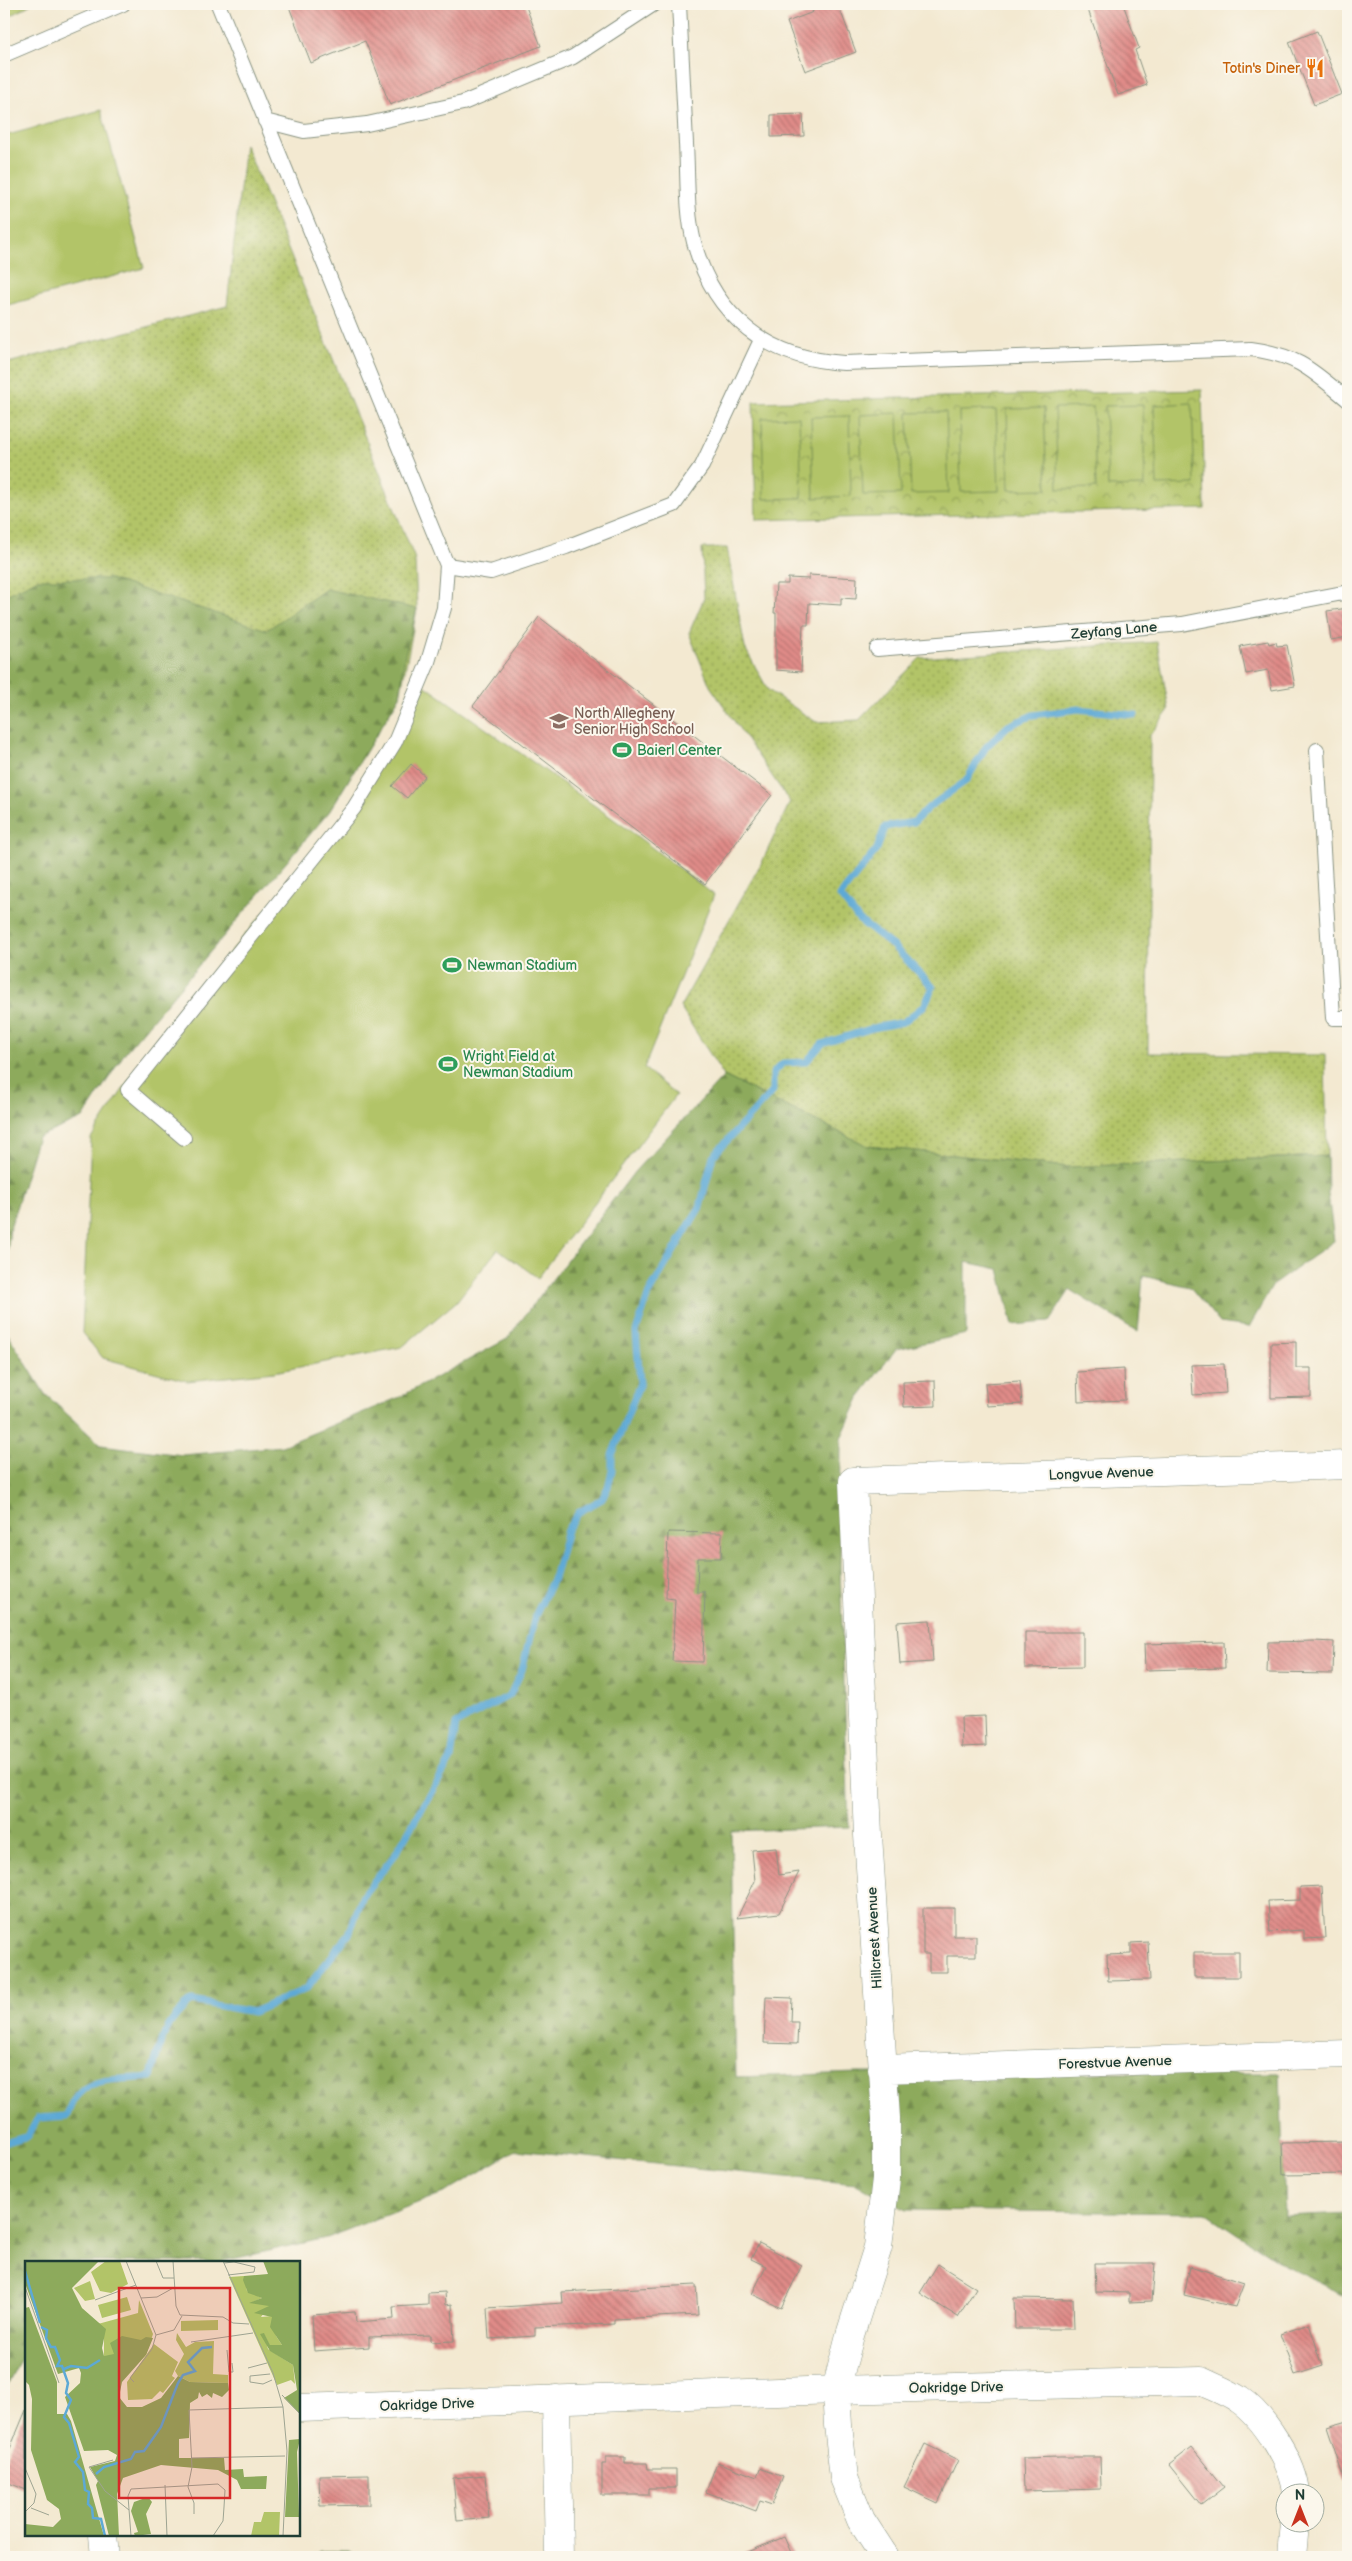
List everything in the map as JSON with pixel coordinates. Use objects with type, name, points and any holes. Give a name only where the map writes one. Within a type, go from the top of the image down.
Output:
[{"type":"street","name":"Longvue Avenue","points":[[853,1481],[1348,1465]]},
{"type":"street","name":"Hillcrest Avenue","points":[[853,1481],[868,1825],[886,2118],[886,2179],[878,2247],[850,2335],[836,2390],[844,2478],[861,2520],[885,2557]]},
{"type":"street","name":"Forestvue Avenue","points":[[882,2069],[1348,2054]]},
{"type":"street","name":"Oakridge Drive","points":[[300,2408],[836,2390],[1201,2381],[1240,2400],[1269,2431],[1287,2459],[1293,2484]]},
{"type":"street","points":[[556,2399],[559,2557]]},
{"type":"street","points":[[1292,2557],[1293,2534]]},
{"type":"street","points":[[103,2536],[104,2557]]},
{"type":"lane","points":[[4,55],[123,4]]},
{"type":"lane","points":[[184,1138],[128,1090],[354,808],[395,742],[427,665],[444,608],[448,565],[218,4]]},
{"type":"lane","points":[[265,121],[304,131],[367,124],[463,104],[574,57],[654,4]]},
{"type":"lane","points":[[679,4],[693,240],[708,281],[719,299],[732,315],[761,340],[794,355],[811,360],[844,362],[1251,349],[1293,358],[1305,365],[1348,400]]},
{"type":"lane","points":[[448,565],[491,572],[566,547],[674,505],[702,466],[761,340]]},
{"type":"lane","name":"Zeyfang Lane","points":[[877,650],[1182,624],[1348,592]]},
{"type":"lane","points":[[1317,750],[1333,1018],[1348,1018]]},
{"type":"green space","points":[[4,4],[31,4],[4,20]]},
{"type":"green space","points":[[101,110],[144,268],[4,306],[4,136]]},
{"type":"green space","points":[[245,144],[415,559],[417,609],[400,696],[329,812],[4,1055],[4,364],[227,306]]},
{"type":"green space","points":[[1202,390],[1205,509],[756,520],[753,402]]},
{"type":"green space","points":[[1192,403],[1195,484],[1157,485],[1154,405]]},
{"type":"green space","points":[[1143,405],[1145,486],[1108,487],[1105,406]]},
{"type":"green space","points":[[1093,407],[1096,488],[1058,489],[1055,408]]},
{"type":"green space","points":[[1044,408],[1047,489],[1009,490],[1007,409]]},
{"type":"green space","points":[[996,410],[999,491],[961,492],[959,411]]},
{"type":"green space","points":[[946,412],[949,493],[911,494],[908,413]]},
{"type":"green space","points":[[898,413],[901,494],[863,495],[860,415]]},
{"type":"green space","points":[[849,416],[851,496],[814,498],[811,417]]},
{"type":"green space","points":[[799,417],[802,498],[764,499],[762,418]]},
{"type":"green space","points":[[702,548],[727,548],[745,648],[768,690],[816,722],[859,720],[920,658],[1157,642],[1169,710],[1150,735],[1148,1053],[1325,1055],[1327,1156],[1069,1167],[868,1146],[724,1076],[680,1007],[763,860],[790,802],[710,686],[689,633],[704,598]]},
{"type":"green space","points":[[38,579],[110,579],[267,630],[326,589],[417,609],[405,655],[400,696],[329,812],[126,1051],[83,1118],[38,1137],[10,1228],[4,1287],[4,596]]},
{"type":"green space","name":"Newman Stadium","points":[[420,682],[629,830],[714,895],[644,1068],[676,1095],[538,1278],[498,1249],[456,1302],[402,1347],[274,1372],[187,1381],[103,1358],[82,1333],[91,1138],[158,1036],[354,808]]},
{"type":"green space","points":[[724,1076],[868,1146],[1069,1167],[1327,1156],[1328,1193],[1334,1241],[1273,1285],[1249,1327],[1220,1323],[1190,1287],[1143,1276],[1138,1332],[1070,1290],[1049,1322],[1013,1325],[999,1269],[966,1262],[966,1334],[896,1349],[860,1396],[841,1438],[840,1568],[849,1827],[731,1831],[736,2077],[858,2073],[1280,2073],[1285,2216],[1348,2213],[1348,2297],[1284,2265],[1206,2213],[907,2210],[856,2184],[516,2150],[446,2192],[326,2238],[223,2261],[25,2261],[25,2351],[4,2392],[4,1328],[45,1394],[101,1445],[183,1455],[282,1446],[400,1397],[507,1339],[635,1171]]},
{"type":"green space","points":[[321,2551],[350,2551],[358,2557],[311,2557]]},
{"type":"building","points":[[288,4],[525,4],[541,46],[390,105],[365,41],[311,63]]},
{"type":"building","points":[[810,4],[838,4],[856,52],[805,71],[787,22],[813,12]]},
{"type":"building","points":[[1086,4],[1123,4],[1139,48],[1135,50],[1147,85],[1118,95]]},
{"type":"building","name":"Totin's Diner","points":[[1317,31],[1342,94],[1314,105],[1289,42]]},
{"type":"building","points":[[803,114],[804,136],[771,137],[771,115]]},
{"type":"building","points":[[809,575],[857,578],[856,599],[841,598],[841,605],[809,603],[808,625],[803,625],[801,672],[776,670],[776,613],[774,613],[776,584],[788,584],[788,578],[809,579]]},
{"type":"building","points":[[1348,608],[1348,637],[1331,640],[1327,611]]},
{"type":"building","name":"Baierl Center","points":[[539,617],[772,795],[705,884],[473,706]]},
{"type":"building","points":[[1268,641],[1269,644],[1276,642],[1277,646],[1287,645],[1295,686],[1272,690],[1268,670],[1246,674],[1240,646]]},
{"type":"building","points":[[411,764],[425,776],[407,798],[392,786]]},
{"type":"building","points":[[1296,1342],[1296,1368],[1311,1368],[1311,1397],[1271,1398],[1271,1343]]},
{"type":"building","points":[[1224,1364],[1226,1393],[1193,1395],[1191,1365]]},
{"type":"building","points":[[1124,1369],[1125,1400],[1078,1402],[1077,1372]]},
{"type":"building","points":[[935,1381],[936,1406],[904,1407],[903,1382]]},
{"type":"building","points":[[1020,1381],[1022,1404],[987,1406],[985,1383]]},
{"type":"building","points":[[668,1532],[722,1533],[721,1558],[698,1558],[697,1592],[705,1592],[703,1662],[672,1661],[675,1599],[666,1598]]},
{"type":"building","points":[[930,1620],[933,1662],[900,1664],[897,1622]]},
{"type":"building","points":[[1025,1632],[1083,1632],[1083,1667],[1025,1668]]},
{"type":"building","points":[[1224,1642],[1225,1668],[1145,1670],[1144,1644]]},
{"type":"building","points":[[1268,1642],[1334,1642],[1333,1674],[1267,1673]]},
{"type":"building","points":[[985,1716],[986,1746],[962,1747],[961,1717]]},
{"type":"building","points":[[776,1848],[779,1875],[799,1872],[779,1913],[737,1918],[755,1881],[752,1850]]},
{"type":"building","points":[[1322,1886],[1325,1938],[1304,1939],[1304,1930],[1270,1932],[1268,1901],[1300,1900],[1300,1887]]},
{"type":"building","points":[[923,1908],[954,1908],[954,1936],[976,1936],[976,1956],[947,1956],[947,1972],[929,1972],[929,1954],[923,1954]]},
{"type":"building","points":[[1148,1942],[1150,1980],[1108,1981],[1107,1955],[1131,1954],[1131,1943]]},
{"type":"building","points":[[1194,1952],[1239,1952],[1239,1977],[1194,1977]]},
{"type":"building","points":[[766,1997],[792,1998],[791,2022],[798,2022],[797,2044],[764,2043]]},
{"type":"building","points":[[1348,2142],[1348,2174],[1283,2175],[1282,2143]]},
{"type":"building","points":[[759,2243],[802,2265],[781,2308],[752,2294],[766,2266],[751,2259]]},
{"type":"building","points":[[1095,2263],[1155,2263],[1152,2301],[1129,2302],[1129,2293],[1096,2292]]},
{"type":"building","points":[[938,2264],[976,2288],[958,2317],[920,2293]]},
{"type":"building","points":[[1190,2266],[1244,2283],[1235,2307],[1184,2295]]},
{"type":"building","points":[[696,2285],[698,2315],[614,2319],[614,2324],[535,2327],[535,2336],[489,2339],[487,2308],[563,2303],[562,2292]]},
{"type":"building","points":[[445,2292],[446,2305],[452,2304],[454,2341],[431,2342],[431,2335],[369,2337],[369,2347],[314,2351],[312,2315],[355,2312],[356,2322],[394,2319],[393,2307],[428,2305],[428,2293]]},
{"type":"building","points":[[1014,2298],[1073,2299],[1074,2329],[1015,2329]]},
{"type":"building","points":[[1309,2324],[1323,2366],[1295,2375],[1280,2334]]},
{"type":"building","points":[[25,2412],[25,2490],[4,2481],[4,2463]]},
{"type":"building","points":[[1348,2421],[1348,2480],[1345,2481],[1327,2427]]},
{"type":"building","points":[[925,2444],[958,2460],[938,2503],[904,2487]]},
{"type":"building","points":[[1192,2447],[1224,2487],[1201,2505],[1169,2465]]},
{"type":"building","points":[[606,2457],[625,2457],[625,2463],[647,2463],[648,2469],[676,2469],[676,2488],[649,2488],[649,2495],[602,2495],[602,2464],[606,2464]]},
{"type":"building","points":[[1100,2457],[1101,2489],[1024,2491],[1023,2458]]},
{"type":"building","points":[[717,2462],[757,2477],[760,2468],[783,2477],[772,2505],[760,2501],[756,2511],[706,2492]]},
{"type":"building","points":[[369,2475],[369,2505],[320,2506],[319,2476]]},
{"type":"building","points":[[485,2475],[489,2518],[457,2521],[453,2478]]},
{"type":"building","points":[[784,2537],[793,2557],[736,2557]]},
{"type":"waterway","points":[[4,2143],[28,2136],[38,2118],[67,2116],[80,2092],[89,2086],[111,2080],[151,2077],[164,2034],[175,2017],[192,2001],[253,2012],[306,1989],[349,1934],[363,1895],[394,1856],[451,1759],[456,1724],[510,1695],[522,1670],[535,1616],[555,1575],[567,1530],[579,1512],[602,1499],[608,1487],[612,1471],[612,1455],[640,1383],[636,1332],[649,1293],[700,1207],[713,1156],[773,1091],[773,1073],[783,1063],[806,1062],[822,1044],[873,1028],[903,1022],[924,1006],[933,987],[894,947],[859,920],[840,896],[877,849],[885,827],[914,822],[929,807],[966,781],[986,747],[1008,726],[1033,715],[1078,709],[1135,715]]},
{"type":"place","name":"Totin's Diner","points":[[1315,68]]},
{"type":"place","name":"North Allegheny Senior High School","points":[[559,721]]},
{"type":"place","name":"Baierl Center","points":[[622,750]]},
{"type":"place","name":"Newman Stadium","points":[[452,965]]},
{"type":"place","name":"Wright Field at Newman Stadium","points":[[448,1064]]}]
